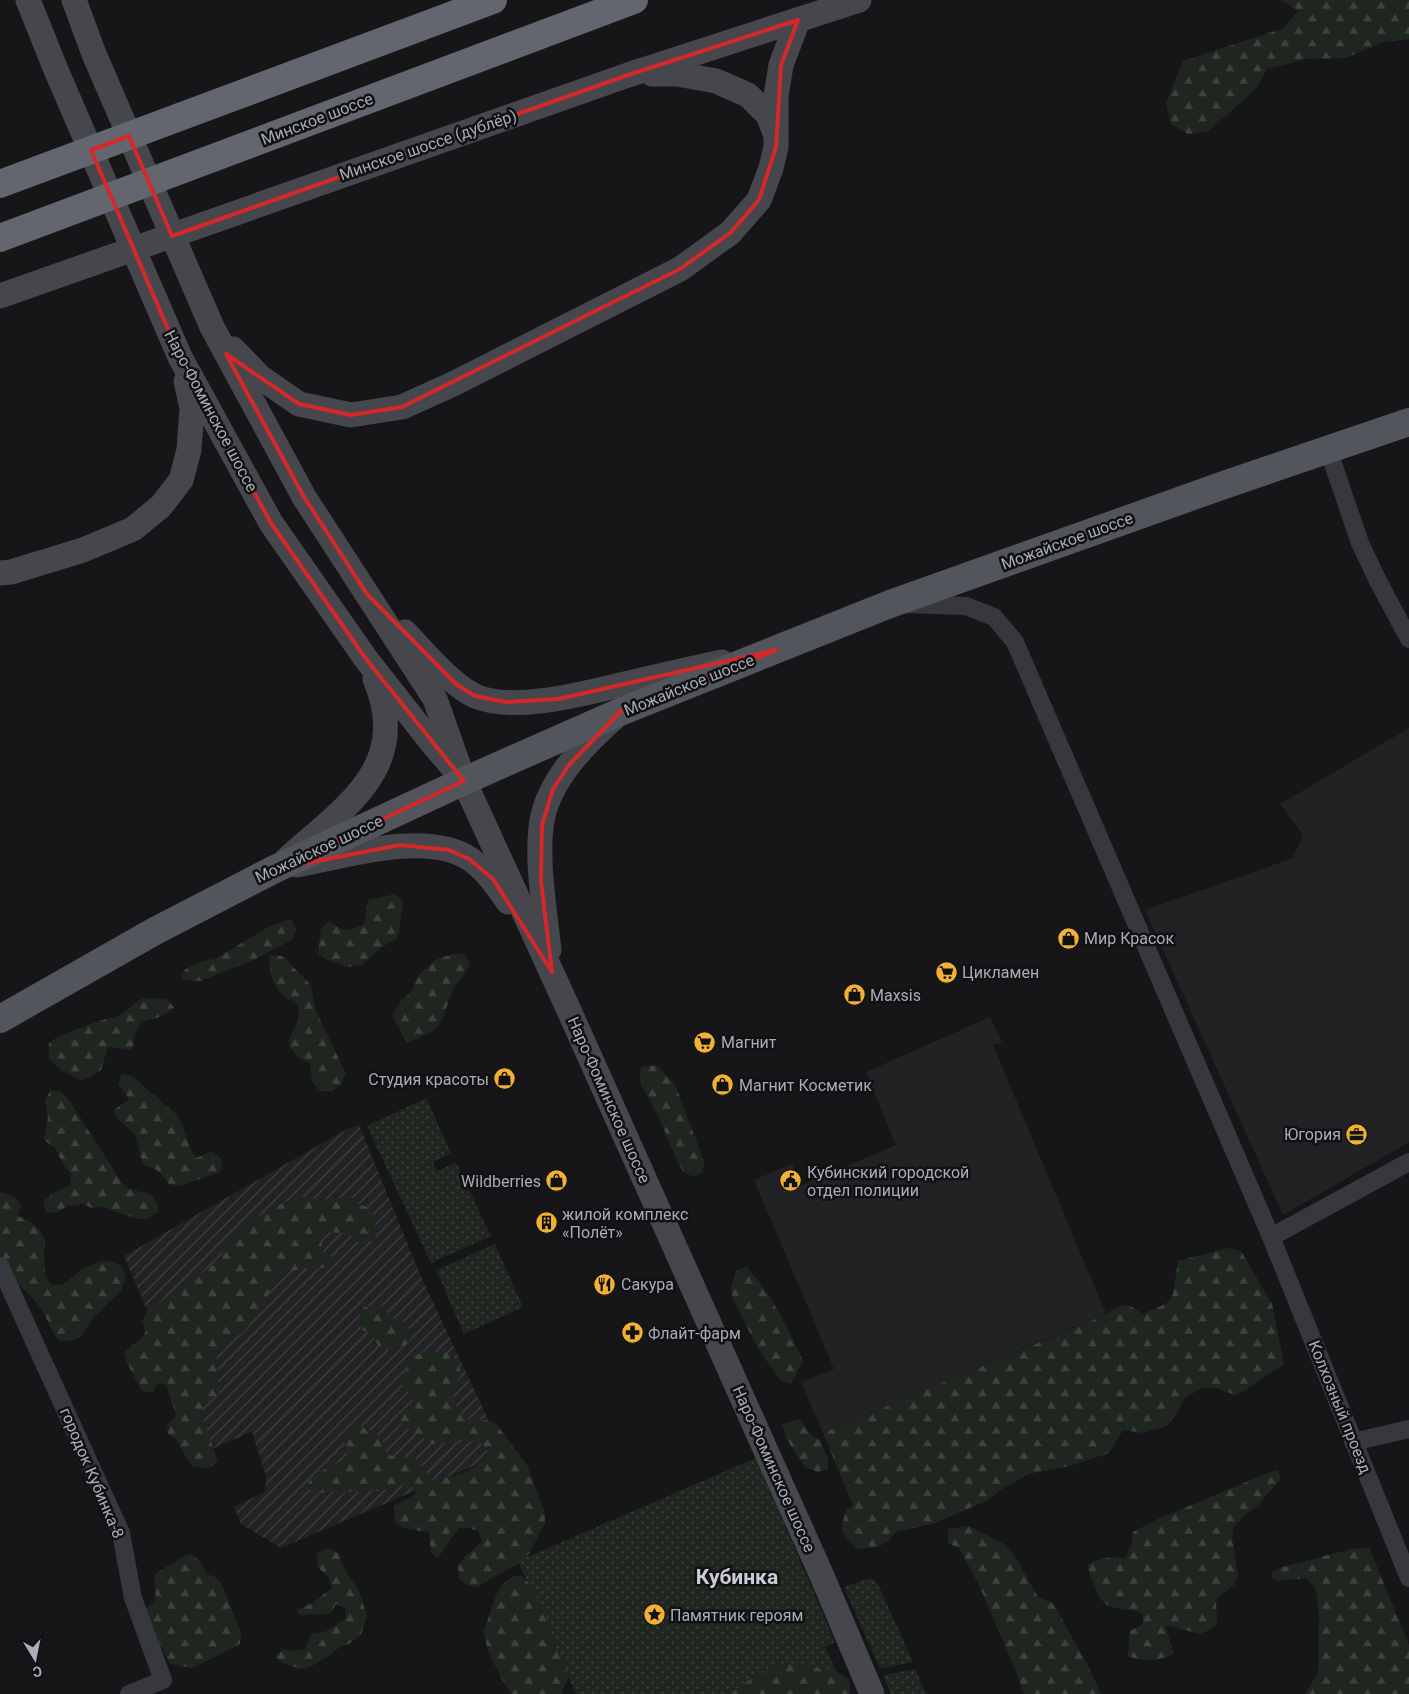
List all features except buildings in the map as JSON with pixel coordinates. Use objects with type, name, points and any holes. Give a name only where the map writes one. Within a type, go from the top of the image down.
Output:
[{"type":"highway","points":[[0,184],[492,0]]},
{"type":"highway","name":"Минское шоссе","points":[[0,238],[634,0]]},
{"type":"main road","name":"Наро-Фоминское шоссе","points":[[28,0],[56,70],[180,357],[271,523],[366,659],[464,781]]},
{"type":"main road","name":"Наро-Фоминское шоссе","points":[[74,0],[94,54],[210,323],[304,497],[435,699],[464,781],[552,972],[818,1567],[872,1694]]},
{"type":"main road","name":"Минское шоссе (дублёр)","points":[[0,296],[628,75],[859,0]]},
{"type":"main road","points":[[210,323],[260,377],[299,404],[351,415],[402,407],[453,384],[680,269],[730,233],[759,200],[771,168],[777,138],[776,96],[781,65],[798,20]]},
{"type":"main road","points":[[628,75],[677,74],[716,81],[748,95],[768,115],[777,138]]},
{"type":"main road","points":[[0,573],[11,572],[83,550],[133,529],[161,506],[181,480],[189,450],[192,408],[180,357]]},
{"type":"main road","name":"Можайское шоссе","points":[[0,1019],[155,931],[275,869],[464,781],[620,712],[890,604],[1224,484],[1409,422]]},
{"type":"main road","points":[[367,594],[456,684],[475,696],[488,700],[529,702],[558,699],[776,650]]},
{"type":"main road","points":[[275,869],[358,796],[375,770],[383,748],[387,720],[381,693],[366,659]]},
{"type":"main road","points":[[552,972],[542,881],[541,844],[544,810],[553,789],[568,766],[590,739],[620,712]]},
{"type":"main road","points":[[275,869],[400,845],[449,850],[469,859],[493,879],[552,972]]},
{"type":"street","points":[[1328,449],[1360,543],[1409,639]]},
{"type":"street","name":"Колхозный проезд","points":[[890,604],[966,606],[994,617],[1015,642],[1271,1237],[1409,1578]]},
{"type":"street","points":[[1271,1237],[1409,1162]]},
{"type":"street","name":"городок Кубинка-8","points":[[0,1266],[121,1533],[134,1598],[163,1680],[129,1694]]},
{"type":"street","points":[[1353,1442],[1409,1429]]},
{"type":"highlighted area","points":[[798,20],[781,65],[776,147],[759,200],[730,233],[680,269],[402,407],[351,415],[299,404],[226,354],[304,497],[367,594],[456,684],[475,696],[506,702],[558,699],[776,650],[620,712],[569,765],[553,789],[542,825],[541,881],[552,972],[493,879],[469,859],[449,850],[400,845],[275,869],[464,781],[366,659],[271,523],[180,357],[91,150],[129,136],[172,236],[628,75]]},
{"type":"shaded area","points":[[1409,728],[1409,1142],[1283,1215],[1145,910],[1293,858],[1303,834],[1280,804]]},
{"type":"shaded area","points":[[990,1017],[1002,1042],[993,1045],[1106,1314],[823,1433],[801,1382],[834,1369],[754,1180],[792,1164],[802,1185],[896,1145],[866,1072]]},
{"type":"shaded area","points":[[359,1125],[422,1279],[504,1453],[281,1548],[241,1524],[234,1507],[265,1492],[266,1476],[252,1432],[207,1451],[124,1256],[349,1128]]},
{"type":"green space","points":[[1280,0],[1409,0],[1409,39],[1383,42],[1346,58],[1306,59],[1267,69],[1256,89],[1207,132],[1188,134],[1171,124],[1166,103],[1183,61],[1284,28],[1298,11]]},
{"type":"green space","points":[[395,894],[403,902],[398,938],[380,948],[362,965],[347,967],[325,959],[318,953],[321,929],[329,921],[346,930],[358,927],[364,924],[368,900]]},
{"type":"green space","points":[[290,919],[297,929],[292,940],[251,961],[201,981],[181,980],[184,970],[202,961],[215,959],[270,926]]},
{"type":"green space","points":[[453,954],[464,954],[470,964],[453,990],[443,1018],[435,1029],[407,1043],[392,1015],[401,1001],[411,992],[419,975],[435,960]]},
{"type":"green space","points":[[270,955],[282,956],[311,985],[316,1011],[346,1074],[341,1084],[331,1092],[319,1090],[312,1081],[310,1064],[292,1050],[288,1042],[298,1022],[298,1007],[295,1001],[285,997],[277,988],[269,966]]},
{"type":"green space","points":[[141,999],[166,999],[174,1007],[160,1017],[142,1023],[135,1037],[133,1050],[108,1047],[101,1070],[82,1081],[61,1070],[49,1059],[49,1043],[59,1036],[118,1016]]},
{"type":"green space","points":[[656,1065],[675,1084],[704,1161],[703,1172],[693,1177],[683,1171],[677,1161],[660,1120],[643,1088],[640,1078],[641,1067]]},
{"type":"green space","points":[[121,1074],[132,1076],[177,1115],[196,1158],[212,1151],[223,1161],[220,1172],[180,1186],[169,1184],[154,1168],[143,1165],[135,1135],[114,1115],[115,1109],[129,1099],[119,1085]]},
{"type":"green space","points":[[50,1091],[61,1091],[69,1100],[123,1183],[133,1190],[151,1195],[157,1203],[159,1211],[148,1219],[137,1219],[103,1207],[92,1208],[82,1204],[67,1206],[57,1213],[46,1212],[43,1201],[70,1185],[71,1174],[63,1164],[55,1148],[44,1140],[48,1118],[45,1101]]},
{"type":"green space","points":[[426,1098],[451,1153],[433,1162],[437,1171],[456,1162],[491,1236],[431,1263],[367,1126]]},
{"type":"green space","points":[[0,1192],[14,1196],[21,1205],[18,1216],[38,1228],[45,1239],[45,1275],[51,1284],[63,1285],[82,1270],[97,1262],[104,1261],[119,1265],[126,1275],[121,1291],[93,1318],[81,1337],[71,1341],[59,1340],[33,1298],[0,1270]]},
{"type":"green space","points":[[297,1196],[321,1200],[350,1196],[357,1203],[372,1209],[376,1230],[375,1240],[365,1243],[355,1241],[349,1234],[329,1232],[323,1237],[321,1250],[332,1257],[327,1267],[317,1269],[305,1268],[279,1274],[255,1317],[244,1332],[216,1352],[220,1394],[203,1405],[203,1419],[218,1462],[208,1468],[194,1467],[187,1460],[177,1440],[168,1434],[167,1424],[176,1415],[166,1385],[157,1383],[153,1393],[142,1391],[127,1363],[124,1352],[139,1340],[146,1331],[142,1322],[146,1312],[220,1260],[223,1250],[250,1220]]},
{"type":"green space","points":[[495,1244],[523,1307],[464,1334],[436,1270]]},
{"type":"green space","points":[[1228,1248],[1241,1251],[1272,1304],[1284,1364],[1235,1395],[1216,1388],[1201,1388],[1183,1400],[1179,1410],[1167,1426],[1143,1433],[1123,1430],[1109,1453],[1070,1466],[1028,1474],[1005,1487],[988,1500],[935,1523],[896,1532],[892,1538],[879,1546],[856,1549],[843,1533],[842,1524],[846,1510],[853,1505],[823,1433],[1107,1314],[1121,1305],[1129,1306],[1143,1314],[1167,1303],[1173,1294],[1178,1261]]},
{"type":"green space","points":[[747,1267],[772,1300],[803,1361],[791,1384],[780,1380],[757,1347],[733,1299],[731,1288],[736,1271]]},
{"type":"green space","points":[[383,1305],[390,1318],[404,1322],[410,1331],[410,1341],[400,1349],[379,1349],[373,1337],[362,1330],[358,1320],[364,1307]]},
{"type":"green space","points":[[425,1351],[451,1353],[461,1372],[452,1394],[458,1410],[464,1419],[486,1420],[496,1424],[527,1465],[545,1513],[545,1523],[529,1554],[517,1564],[477,1587],[467,1585],[459,1579],[458,1566],[465,1556],[482,1542],[478,1531],[469,1528],[459,1528],[437,1559],[431,1552],[429,1532],[408,1529],[398,1524],[395,1520],[395,1505],[416,1494],[411,1485],[399,1485],[379,1491],[314,1493],[307,1485],[314,1475],[347,1458],[347,1448],[343,1439],[352,1430],[361,1426],[380,1436],[388,1455],[418,1460],[431,1480],[455,1475],[471,1469],[483,1459],[488,1452],[482,1444],[472,1441],[432,1444],[403,1425],[398,1415],[416,1403],[400,1378],[407,1370],[410,1358]]},
{"type":"green space","points":[[800,1419],[812,1436],[820,1440],[828,1459],[828,1469],[818,1472],[805,1467],[787,1440],[782,1424]]},
{"type":"green space","points":[[756,1458],[835,1642],[825,1647],[847,1694],[835,1680],[772,1694],[576,1694],[518,1561]]},
{"type":"green space","points":[[1278,1470],[1281,1479],[1254,1509],[1244,1515],[1233,1528],[1232,1539],[1238,1575],[1234,1585],[1218,1597],[1216,1602],[1217,1624],[1200,1634],[1165,1625],[1174,1654],[1151,1660],[1128,1656],[1130,1631],[1143,1624],[1143,1614],[1132,1610],[1115,1608],[1104,1602],[1096,1591],[1087,1566],[1101,1559],[1126,1558],[1133,1532],[1158,1519]]},
{"type":"green space","points":[[969,1526],[1004,1544],[1015,1556],[1038,1597],[1053,1603],[1087,1664],[1101,1694],[1024,1694],[979,1585],[959,1548],[948,1543],[948,1529]]},
{"type":"green space","points":[[1369,1547],[1409,1645],[1409,1694],[1305,1694],[1318,1673],[1319,1616],[1316,1589],[1306,1578],[1278,1581],[1273,1578],[1271,1573],[1279,1568],[1351,1549]]},
{"type":"green space","points":[[328,1548],[338,1553],[344,1568],[359,1591],[367,1616],[361,1635],[310,1667],[300,1669],[283,1663],[275,1657],[283,1649],[295,1651],[305,1649],[311,1634],[327,1631],[346,1618],[345,1608],[336,1604],[331,1613],[302,1616],[296,1611],[312,1603],[332,1588],[329,1579],[318,1567],[316,1554]]},
{"type":"green space","points":[[190,1554],[199,1560],[207,1574],[215,1577],[221,1583],[241,1632],[240,1644],[191,1668],[170,1664],[144,1614],[149,1605],[155,1602],[155,1574]]},
{"type":"green space","points":[[520,1575],[527,1581],[538,1598],[555,1645],[566,1666],[568,1678],[562,1691],[563,1694],[512,1694],[499,1674],[485,1641],[484,1630],[499,1590],[507,1580]]},
{"type":"green space","points":[[867,1579],[873,1579],[878,1584],[913,1662],[880,1669],[844,1587]]},
{"type":"green space","points":[[793,1663],[837,1672],[849,1680],[850,1694],[731,1694],[760,1674],[776,1667]]},
{"type":"green space","points":[[915,1669],[926,1694],[891,1694],[883,1675]]},
{"type":"place","name":"Мир Красок","points":[[1068,938]]},
{"type":"place","name":"Цикламен","points":[[946,972]]},
{"type":"place","name":"Maxsis","points":[[854,995]]},
{"type":"place","name":"Магнит","points":[[705,1042]]},
{"type":"place","name":"Студия красоты","points":[[505,1079]]},
{"type":"place","name":"Магнит Косметик","points":[[723,1085]]},
{"type":"place","name":"Югория","points":[[1357,1134]]},
{"type":"place","name":"Wildberries","points":[[557,1181]]},
{"type":"place","name":"Кубинский городской отдел полиции","points":[[791,1181]]},
{"type":"place","name":"жилой комплекс «Полёт»","points":[[546,1223]]},
{"type":"place","name":"Сакура","points":[[605,1284]]},
{"type":"place","name":"Флайт-фарм","points":[[632,1333]]},
{"type":"place","name":"Памятник героям","points":[[654,1615]]},
{"type":"district","name":"Кубинка","points":[[737,1577]]}]
